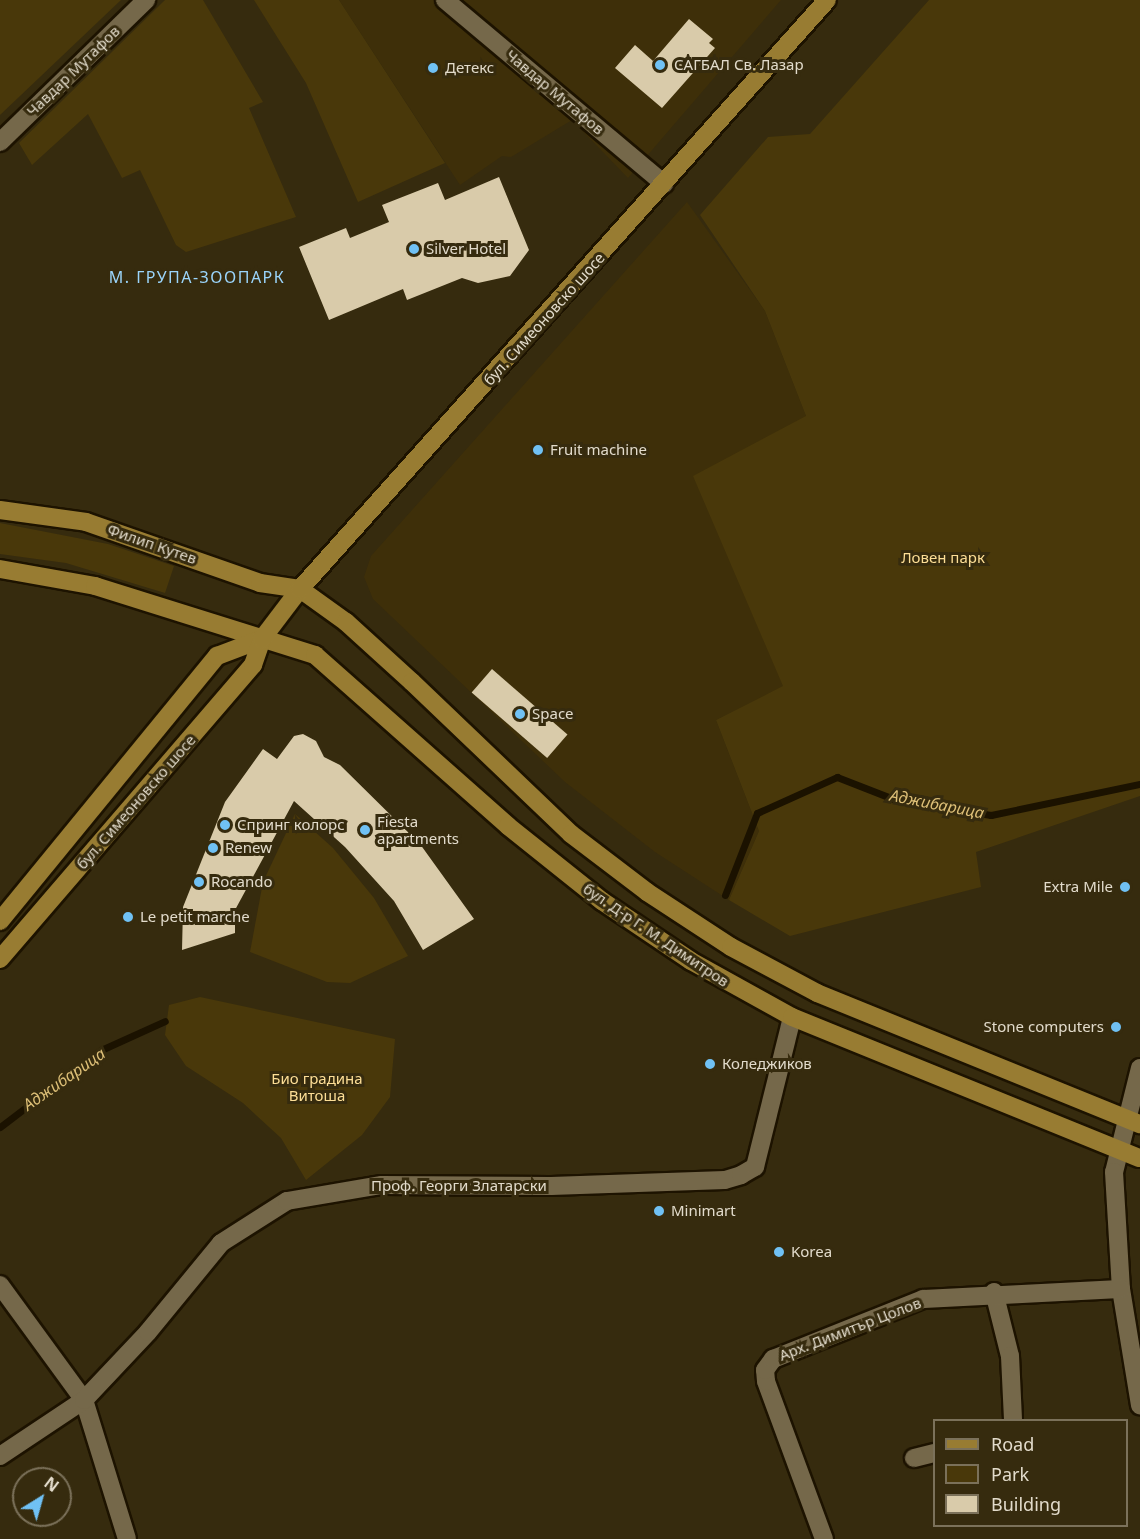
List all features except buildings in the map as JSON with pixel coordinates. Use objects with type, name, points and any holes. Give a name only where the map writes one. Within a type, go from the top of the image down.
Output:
[{"type":"main road","name":"бул. Симеоновско шосе","points":[[0,959],[253,665],[262,639],[300,589],[827,0]]},
{"type":"main road","name":"Филип Кутев","points":[[0,510],[86,522],[260,583],[300,589]]},
{"type":"main road","points":[[0,569],[95,586],[262,639]]},
{"type":"main road","name":"бул. Д-р Г. М. Димитров","points":[[300,589],[327,606],[396,667],[570,834],[647,892],[731,947],[817,993],[1133,1121]]},
{"type":"main road","name":"бул. Симеоновско шосе","points":[[0,921],[217,656],[262,639]]},
{"type":"main road","name":"бул. Д-р Г. М. Димитров","points":[[262,639],[315,655],[508,826],[602,901],[691,961],[792,1017],[1140,1158]]},
{"type":"street","name":"Чавдар Мутафов","points":[[0,142],[146,0]]},
{"type":"street","name":"Чавдар Мутафов","points":[[445,0],[664,184]]},
{"type":"street","name":"Проф. Георги Златарски","points":[[0,1456],[84,1400],[148,1332],[221,1243],[287,1201],[382,1185],[551,1186],[725,1180],[741,1175],[755,1167],[792,1017]]},
{"type":"street","points":[[1140,1068],[1133,1121],[1117,1149],[1116,1204],[1121,1289],[1140,1405]]},
{"type":"street","points":[[0,1285],[84,1400],[127,1539]]},
{"type":"street","name":"Арх. Димитър Цолов","points":[[824,1539],[766,1381],[765,1370],[773,1359],[923,1299],[994,1292],[1121,1289]]},
{"type":"street","points":[[994,1292],[1010,1356],[1013,1419]]},
{"type":"street","points":[[914,1458],[933,1453]]},
{"type":"shaded area","points":[[339,0],[781,0],[628,178],[572,120],[511,157],[502,156],[460,185]]},
{"type":"shaded area","points":[[687,202],[765,311],[806,416],[783,687],[716,720],[759,831],[729,900],[655,852],[565,782],[373,599],[364,577],[371,556]]},
{"type":"green space","points":[[0,0],[121,0],[0,115]]},
{"type":"green space","points":[[165,0],[203,0],[263,102],[249,108],[296,217],[186,252],[176,245],[140,170],[122,178],[88,114],[32,165],[19,143]]},
{"type":"green space","points":[[254,0],[339,0],[445,163],[358,202],[306,83]]},
{"type":"green space","name":"Ловен парк","points":[[929,0],[1140,0],[1140,796],[976,852],[981,887],[790,936],[729,900],[759,831],[716,720],[783,686],[693,476],[806,416],[765,311],[700,215],[768,137],[810,134]]},
{"type":"green space","points":[[0,523],[108,544],[174,566],[165,593],[66,563],[0,554]]},
{"type":"green space","points":[[295,814],[333,848],[374,898],[408,956],[350,983],[327,982],[250,952],[263,882]]},
{"type":"green space","name":"Био градина Витоша","points":[[200,997],[395,1039],[390,1097],[362,1135],[306,1180],[281,1138],[243,1103],[186,1066],[165,1035],[169,1005]]},
{"type":"waterway","name":"Аджибарица","points":[[725,895],[757,813],[837,777],[896,800],[991,815],[1140,784]]},
{"type":"waterway","name":"Аджибарица","points":[[0,1127],[101,1050],[165,1021]]},
{"type":"place","name":"САГБАЛ Св. Лазар","points":[[660,65]]},
{"type":"place","name":"Детекс","points":[[433,68]]},
{"type":"place","name":"Silver Hotel","points":[[414,249]]},
{"type":"place","name":"Fruit machine","points":[[538,450]]},
{"type":"place","name":"Space","points":[[520,714]]},
{"type":"place","name":"Спринг колорс","points":[[225,825]]},
{"type":"place","name":"Fiesta apartments","points":[[365,830]]},
{"type":"place","name":"Renew","points":[[213,848]]},
{"type":"place","name":"Rocando","points":[[199,882]]},
{"type":"place","name":"Extra Mile","points":[[1125,887]]},
{"type":"place","name":"Le petit marche","points":[[128,917]]},
{"type":"place","name":"Stone computers","points":[[1116,1027]]},
{"type":"place","name":"Коледжиков","points":[[710,1064]]},
{"type":"place","name":"Minimart","points":[[659,1211]]},
{"type":"place","name":"Korea","points":[[779,1252]]},
{"type":"district","name":"М. ГРУПА-ЗООПАРК","points":[[197,277]]}]
